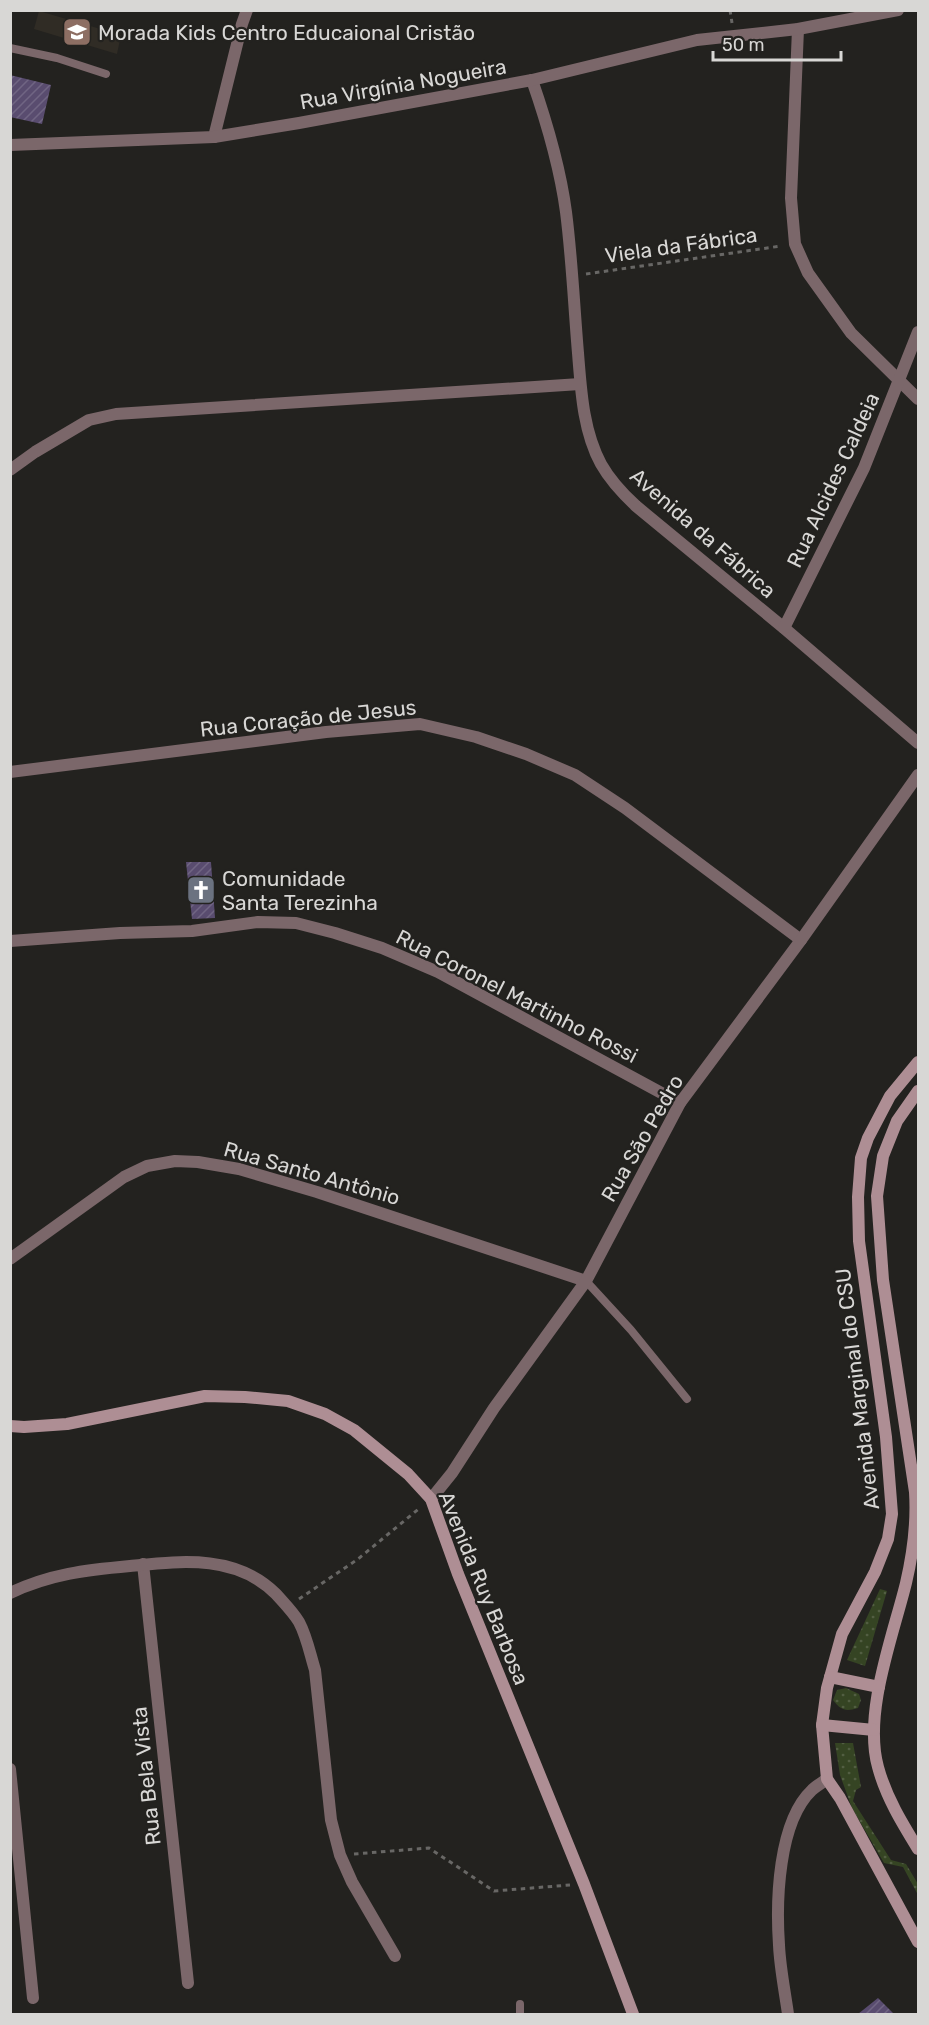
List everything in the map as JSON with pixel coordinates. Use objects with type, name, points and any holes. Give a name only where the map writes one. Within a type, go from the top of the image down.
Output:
[{"type":"main road","name":"Avenida Marginal do CSU","points":[[918,1062],[890,1096],[868,1138],[861,1158],[858,1197],[859,1240],[886,1437],[892,1514],[888,1539],[875,1572],[842,1634],[830,1677],[822,1725],[827,1779],[900,1905],[918,1942]]},
{"type":"main road","name":"Avenida Marginal do CSU","points":[[918,1091],[897,1121],[883,1156],[878,1196],[883,1280],[915,1492],[916,1514],[914,1542],[879,1687],[874,1730],[877,1765],[881,1776],[897,1817],[918,1849]]},
{"type":"main road","name":"Avenida Ruy Barbosa","points":[[10,1426],[67,1424],[205,1396],[288,1401],[325,1414],[354,1430],[408,1474],[431,1498],[458,1574],[584,1884],[633,2014]]},
{"type":"main road","points":[[830,1677],[879,1687]]},
{"type":"main road","points":[[822,1725],[874,1730]]},
{"type":"street","points":[[214,137],[247,10]]},
{"type":"street","name":"Rua Virgínia Nogueira","points":[[10,145],[214,137],[532,80],[697,40],[798,29],[898,10]]},
{"type":"street","points":[[798,29],[791,198],[795,244],[808,273],[851,333],[918,399]]},
{"type":"street","name":"Avenida da Fábrica","points":[[532,80],[548,125],[561,178],[580,384],[592,444],[601,465],[616,487],[636,506],[784,628],[918,743]]},
{"type":"street","name":"Rua Alcides Caldeia","points":[[784,628],[864,468],[890,408],[918,332]]},
{"type":"street","points":[[10,470],[35,452],[89,420],[116,414],[580,384]]},
{"type":"street","name":"Rua Coração de Jesus","points":[[10,772],[326,732],[420,724],[486,740],[575,775],[625,808],[801,940]]},
{"type":"street","name":"Rua São Pedro","points":[[431,1498],[448,1479],[494,1408],[586,1281],[680,1103],[801,940],[918,775]]},
{"type":"street","name":"Rua Coronel Martinho Rossi","points":[[10,941],[120,933],[192,931],[258,922],[296,923],[382,948],[438,972],[680,1103]]},
{"type":"street","name":"Rua Santo Antônio","points":[[10,1260],[124,1177],[147,1166],[187,1161],[238,1169],[317,1191],[586,1281]]},
{"type":"street","points":[[10,1593],[34,1582],[93,1569],[176,1562],[221,1564],[266,1584],[288,1607],[299,1623],[315,1670],[331,1820],[340,1855],[352,1881],[395,1956]]},
{"type":"street","name":"Rua Bela Vista","points":[[143,1564],[188,1983]]},
{"type":"street","points":[[10,1769],[33,1998]]},
{"type":"street","points":[[788,2014],[779,1946],[782,1862],[787,1832],[799,1808],[811,1791],[827,1779]]},
{"type":"lane","points":[[10,48],[57,58],[106,74]]},
{"type":"lane","points":[[586,1281],[631,1330],[687,1399]]},
{"type":"lane","points":[[520,2004],[520,2014]]},
{"type":"path","name":"Viela da Fábrica","points":[[571,276],[795,244]]},
{"type":"path","points":[[288,1607],[358,1559],[431,1498]]},
{"type":"path","points":[[340,1855],[429,1848],[494,1891],[584,1884]]},
{"type":"shaded area","name":"Morada Kids Centro Educaional Cristão","points":[[39,11],[121,35],[117,54],[34,29]]},
{"type":"green space","points":[[880,1589],[887,1591],[865,1666],[847,1660]]},
{"type":"green space","points":[[846,1688],[859,1694],[861,1700],[858,1708],[844,1709],[833,1700],[837,1690]]},
{"type":"green space","points":[[835,1743],[853,1743],[861,1787],[856,1790],[853,1801],[891,1860],[906,1864],[918,1884],[918,1895],[903,1867],[884,1863],[852,1808],[840,1775]]},
{"type":"building","points":[[10,75],[51,85],[42,124],[10,117]]},
{"type":"building","name":"Comunidade Santa Terezinha","points":[[186,862],[211,862],[215,918],[192,919]]},
{"type":"building","points":[[878,1998],[894,2014],[858,2014]]},
{"type":"place","name":"Morada Kids Centro Educaional Cristão","points":[[77,32]]},
{"type":"place","name":"Comunidade Santa Terezinha","points":[[201,890]]}]
